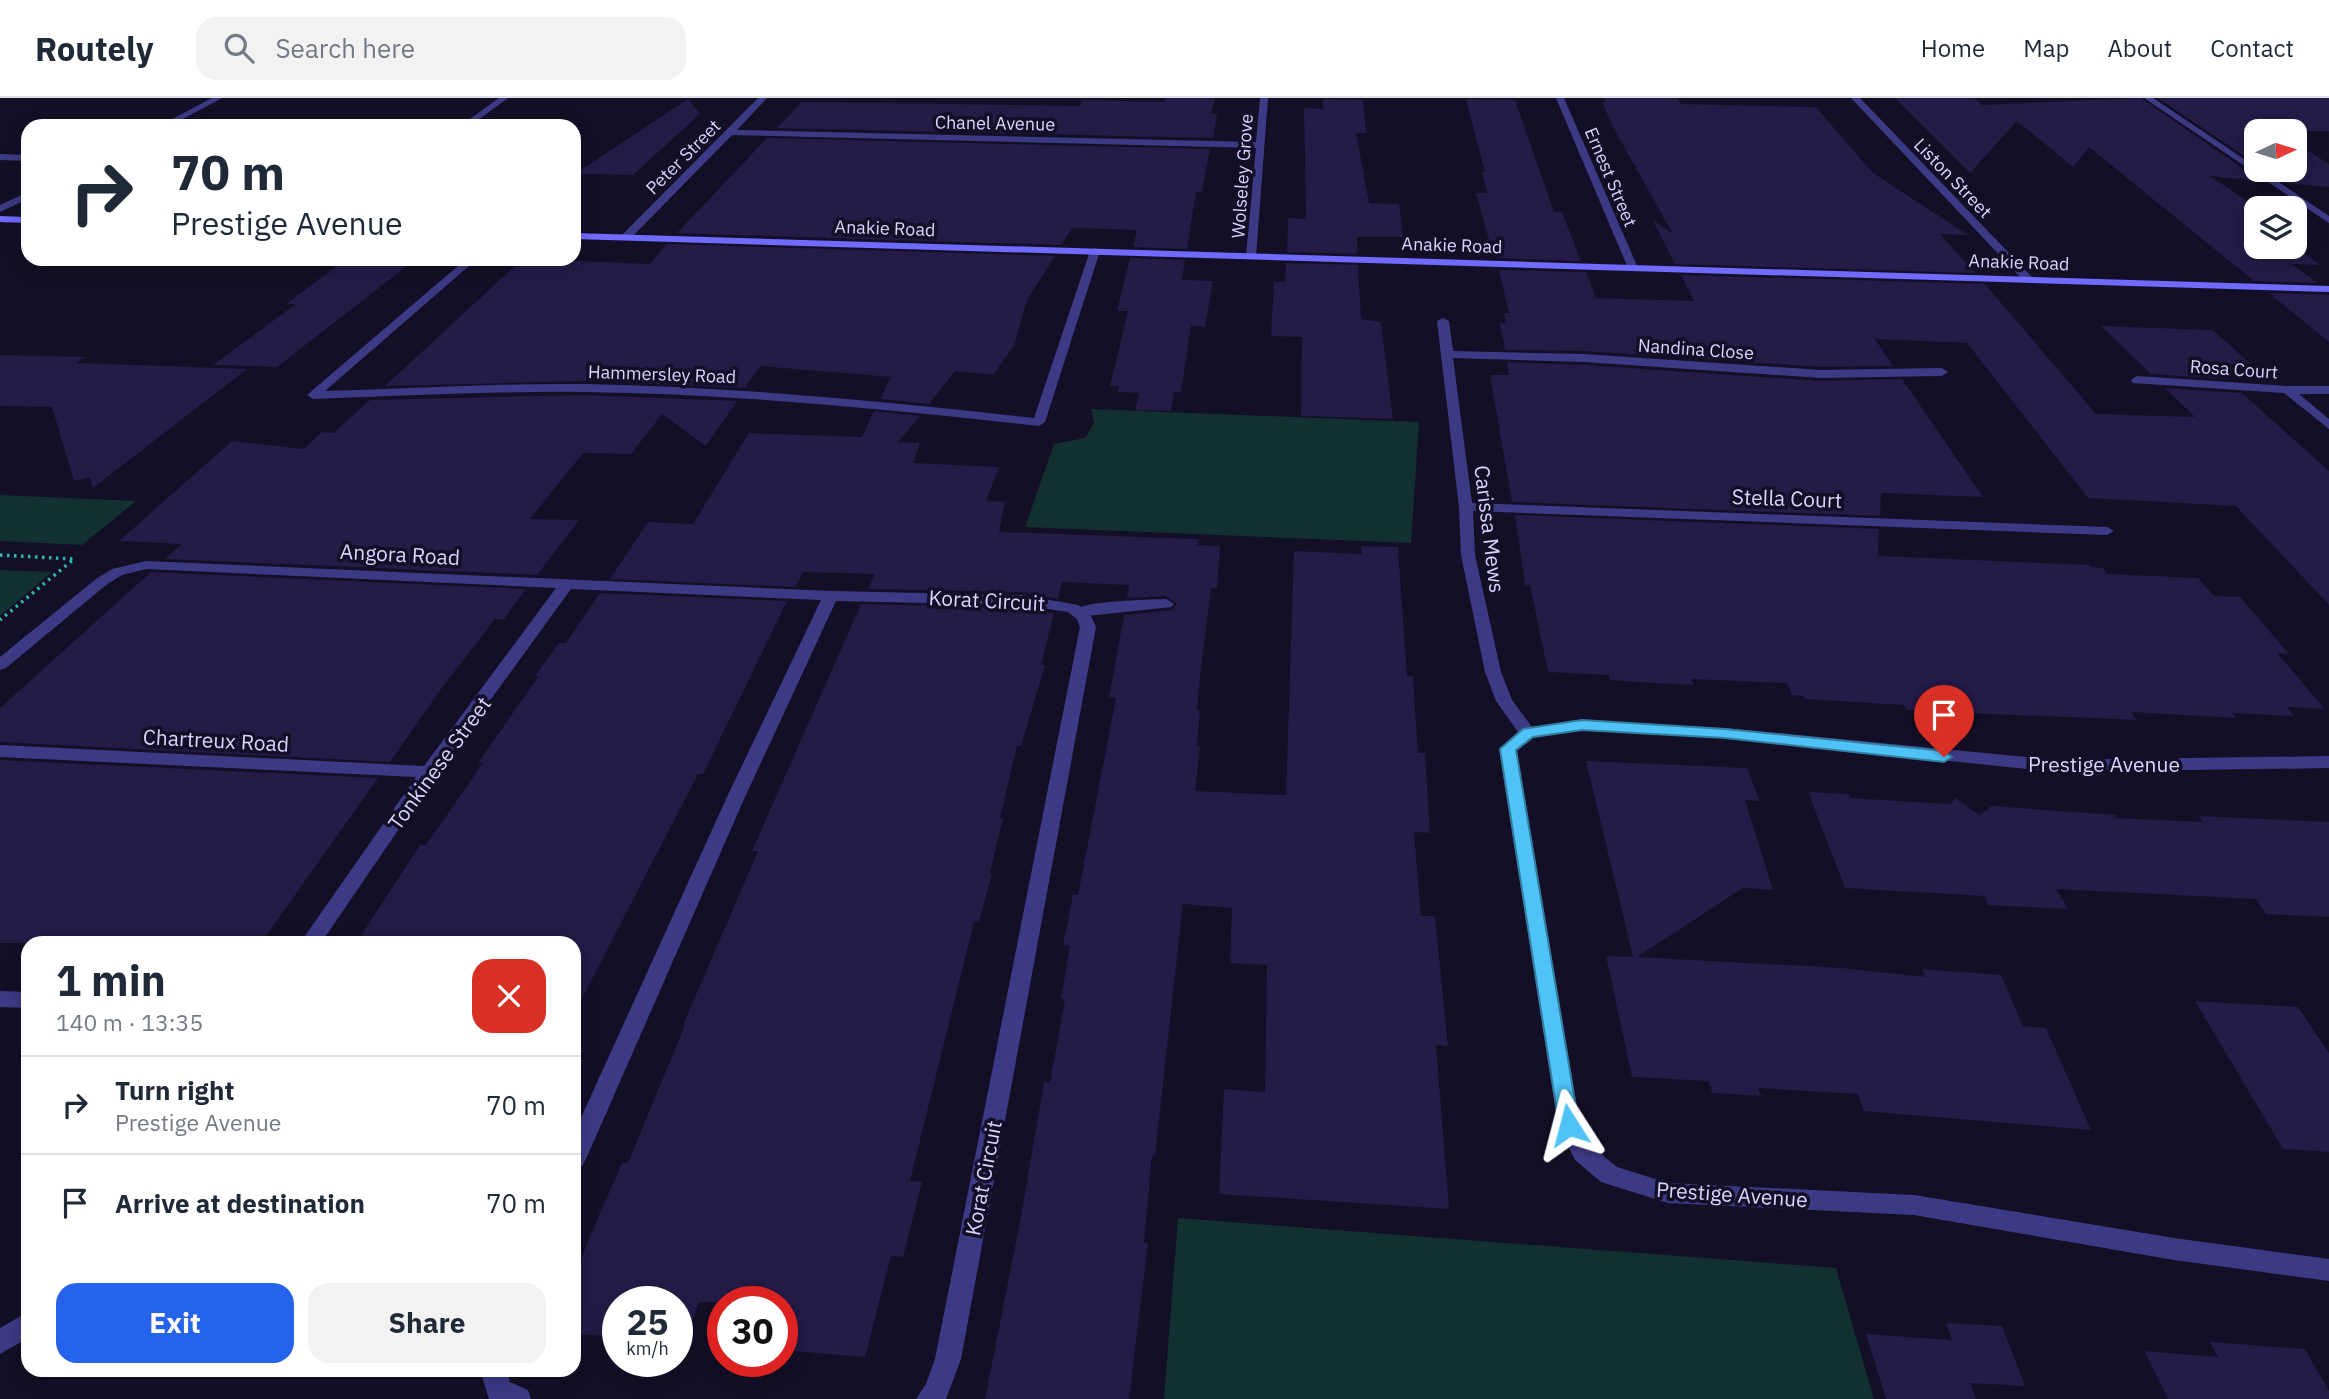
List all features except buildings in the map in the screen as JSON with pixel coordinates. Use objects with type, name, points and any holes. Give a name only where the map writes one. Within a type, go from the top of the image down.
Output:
[{"type":"main road","points":[[0,219],[21,220]]},
{"type":"main road","name":"Anakie Road","points":[[581,236],[2329,289]]},
{"type":"street","points":[[177,119],[218,98]]},
{"type":"street","points":[[474,119],[504,98]]},
{"type":"street","name":"Peter Street","points":[[626,237],[763,98]]},
{"type":"street","name":"Wolseley Grove","points":[[1251,257],[1264,98]]},
{"type":"street","name":"Ernest Street","points":[[1560,98],[1633,268]]},
{"type":"street","name":"Liston Street","points":[[1855,98],[2029,280]]},
{"type":"street","points":[[2148,98],[2329,220]]},
{"type":"street","name":"Chanel Avenue","points":[[730,132],[1259,145]]},
{"type":"street","points":[[0,157],[21,158]]},
{"type":"street","points":[[0,209],[21,198]]},
{"type":"street","name":"Hammersley Road","points":[[464,266],[313,395],[581,388],[660,390],[851,401],[1039,422],[1095,251]]},
{"type":"street","name":"Carissa Mews","points":[[1443,321],[1466,507],[1468,555],[1493,672],[1504,701],[1528,733]]},
{"type":"street","name":"Nandina Close","points":[[1448,354],[1584,358],[1821,374],[1942,372]]},
{"type":"street","name":"Rosa Court","points":[[2137,380],[2287,390],[2329,390]]},
{"type":"street","points":[[2287,390],[2329,425]]},
{"type":"street","name":"Stella Court","points":[[1466,507],[2107,531]]},
{"type":"street","name":"Angora Road","points":[[0,664],[101,582],[117,572],[146,565],[831,596]]},
{"type":"street","name":"Tonkinese Street","points":[[315,936],[429,772],[568,583]]},
{"type":"street","points":[[581,1143],[736,797],[831,596]]},
{"type":"street","name":"Korat Circuit","points":[[831,596],[1022,600],[1057,604],[1078,612],[1088,626],[1050,812],[948,1359],[936,1392],[929,1399]]},
{"type":"street","points":[[1078,612],[1127,604],[1166,604]]},
{"type":"street","name":"Prestige Avenue","points":[[2329,762],[2057,766],[1712,733],[1582,725],[1528,733],[1508,749],[1569,1125],[1583,1153],[1609,1175],[1668,1193],[1914,1205],[2174,1249],[2329,1270]]},
{"type":"street","name":"Chartreux Road","points":[[0,751],[429,772]]},
{"type":"street","points":[[0,999],[21,1000]]},
{"type":"street","points":[[3,1341],[21,1329]]},
{"type":"path","points":[[0,555],[74,559],[0,620]]},
{"type":"green space","points":[[1091,409],[1419,422],[1411,543],[1025,527],[1054,444],[1085,438],[1094,423]]},
{"type":"green space","points":[[0,495],[136,501],[82,545],[0,541]]},
{"type":"green space","points":[[0,570],[52,572],[0,616]]},
{"type":"green space","points":[[1178,1218],[1836,1268],[1874,1399],[1164,1399]]},
{"type":"route","points":[[1569,1125],[1508,749],[1528,733],[1582,725],[1725,733],[1944,757]]}]
